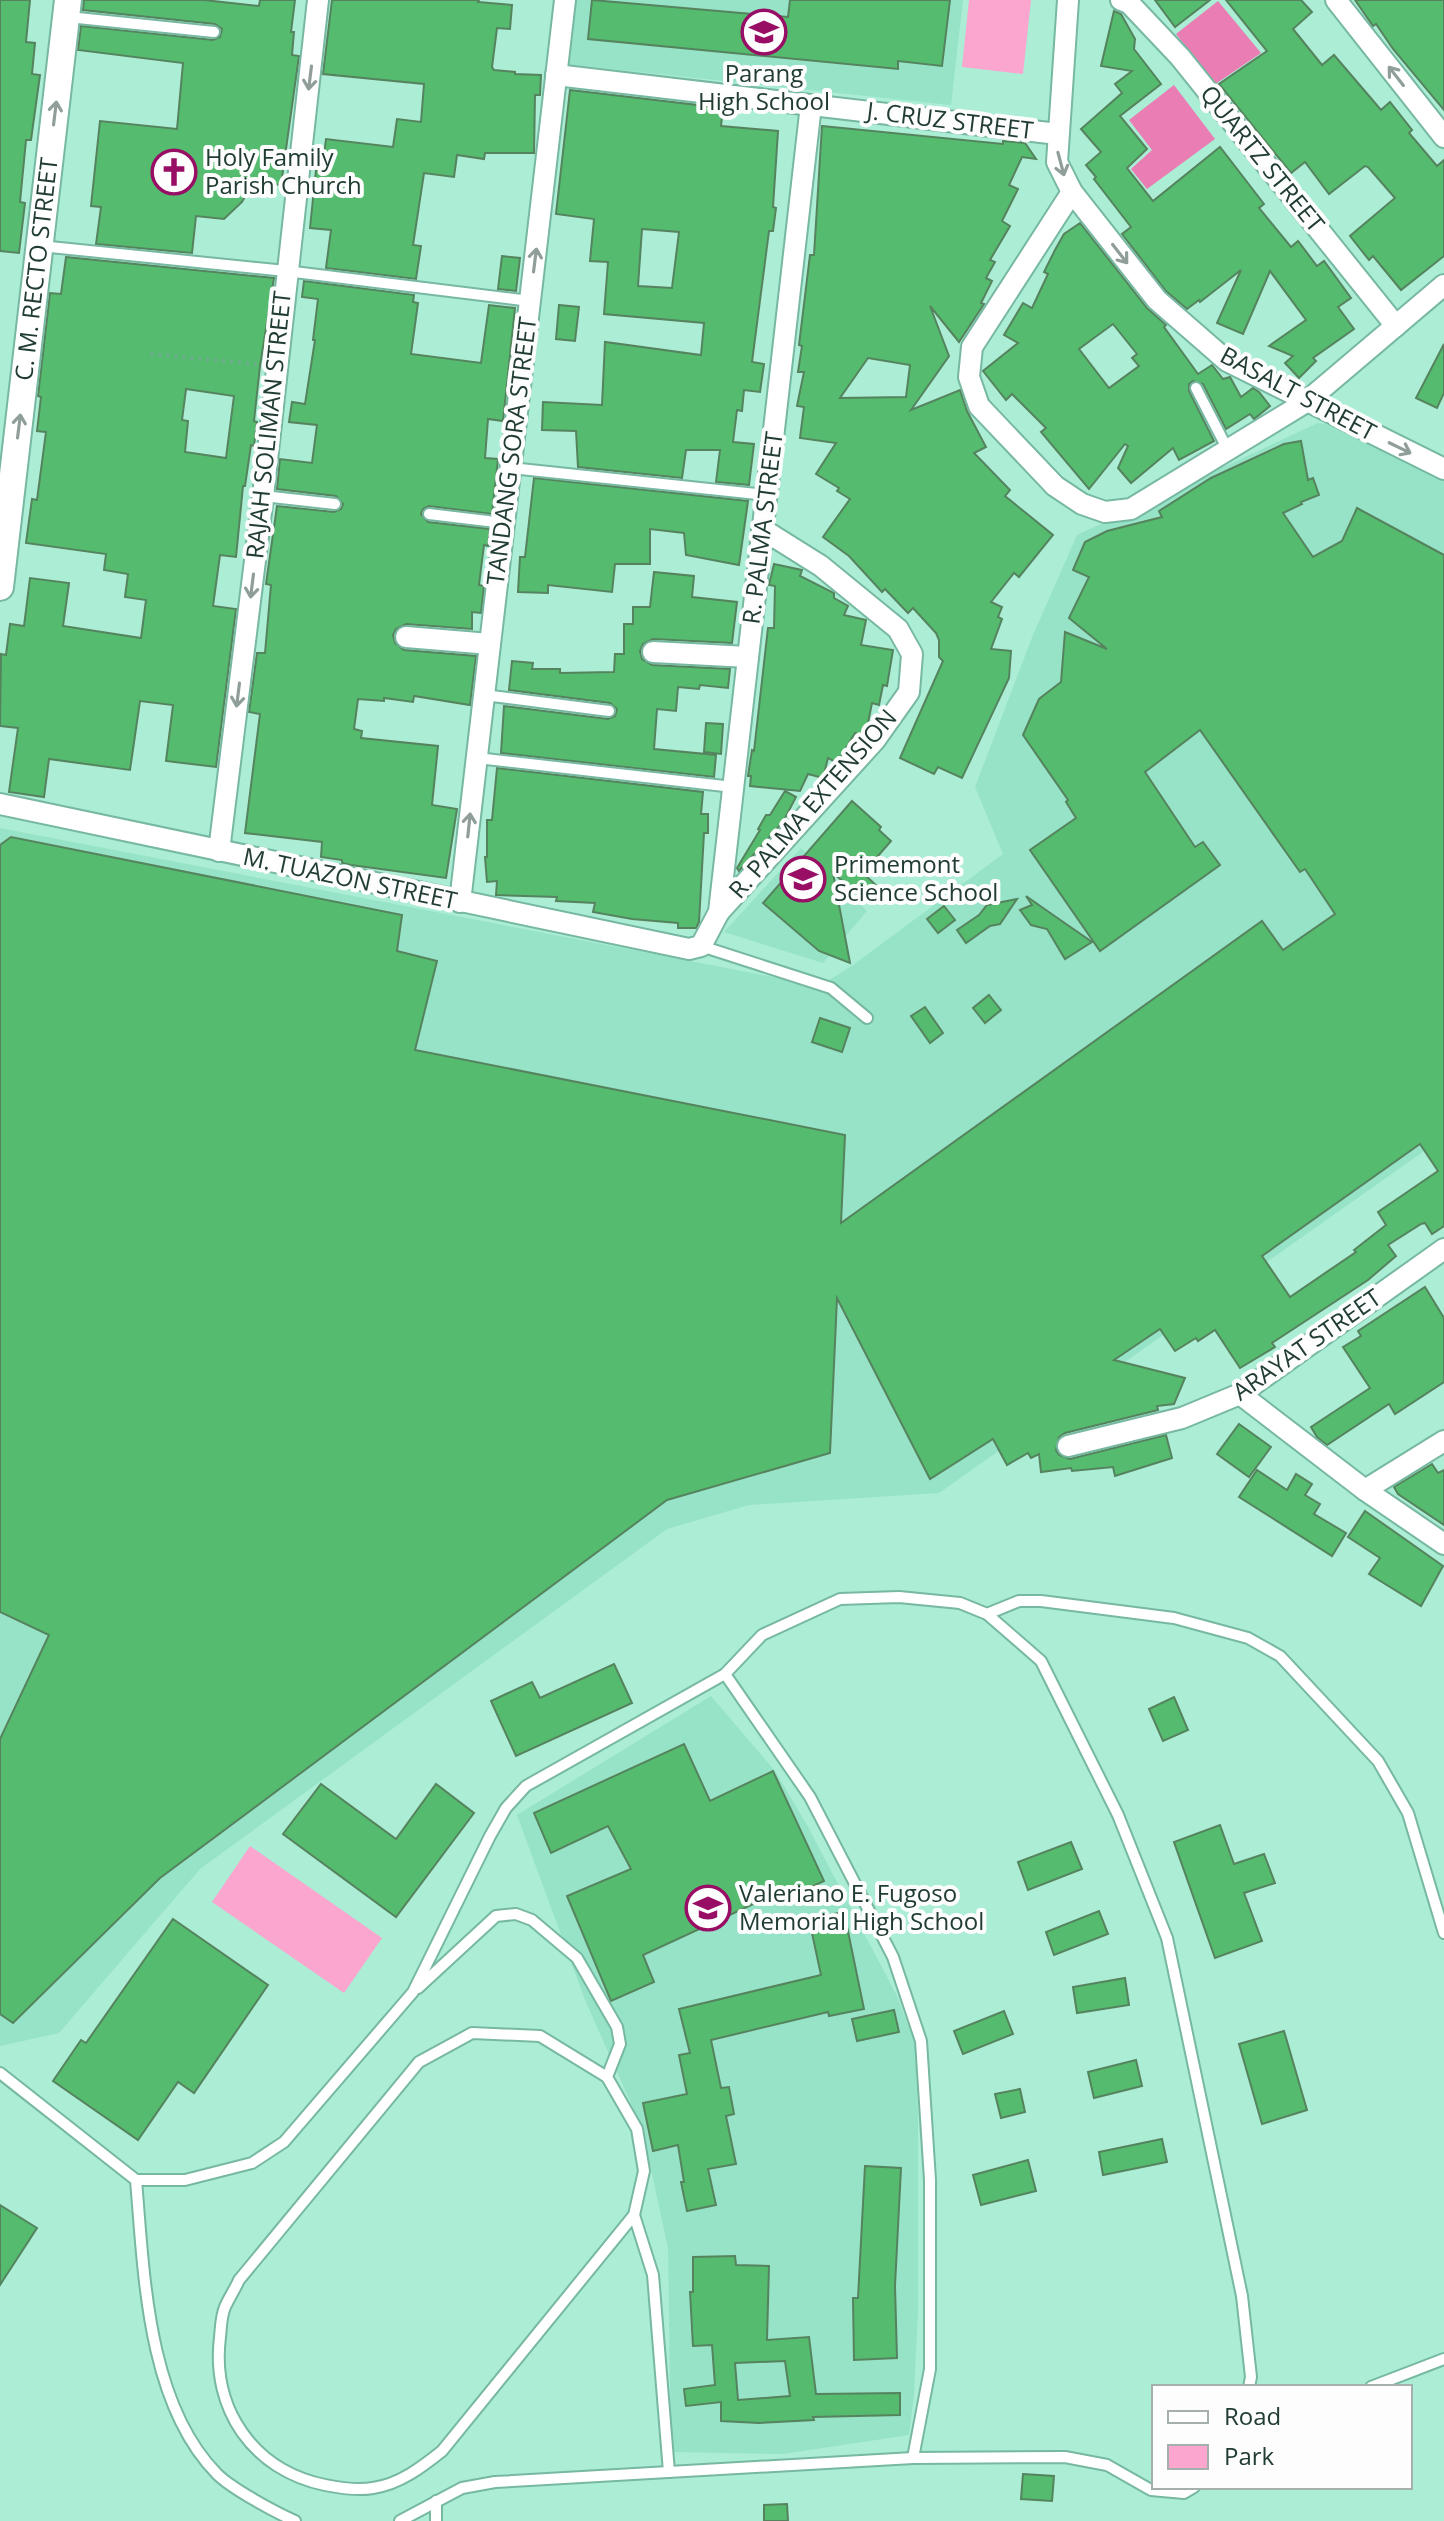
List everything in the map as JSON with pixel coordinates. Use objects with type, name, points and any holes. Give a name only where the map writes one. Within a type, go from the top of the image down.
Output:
[{"type":"street","name":"RAJAH SOLIMAN STREET","points":[[219,851],[263,496],[318,0]]},
{"type":"street","name":"TANDANG SORA STREET","points":[[460,902],[565,0]]},
{"type":"street","name":"BASALT STREET","points":[[1068,0],[1057,162],[1072,192],[1157,300],[1227,361],[1444,469]]},
{"type":"street","name":"QUARTZ STREET","points":[[1121,0],[1129,3],[1180,57],[1396,326]]},
{"type":"street","points":[[1336,0],[1444,137]]},
{"type":"street","name":"C. M. RECTO STREET","points":[[0,587],[67,8]]},
{"type":"street","name":"J. CRUZ STREET","points":[[556,75],[1058,134]]},
{"type":"street","name":"R. PALMA STREET","points":[[701,946],[719,912],[811,105]]},
{"type":"street","points":[[1072,192],[972,347],[969,377],[979,406],[1055,486],[1082,504],[1105,512],[1131,509],[1306,402],[1444,285]]},
{"type":"street","name":"R. PALMA EXTENSION","points":[[719,912],[875,740],[909,692],[912,654],[898,629],[821,566],[762,529]]},
{"type":"street","points":[[406,637],[490,644]]},
{"type":"street","points":[[653,652],[748,657]]},
{"type":"street","name":"M. TUAZON STREET","points":[[0,804],[689,949],[701,946]]},
{"type":"street","name":"ARAYAT STREET","points":[[1068,1446],[1182,1418],[1240,1394],[1444,1249]]},
{"type":"street","points":[[1240,1394],[1365,1490],[1444,1544]]},
{"type":"street","points":[[1365,1490],[1444,1441]]},
{"type":"lane","points":[[67,8],[214,32]]},
{"type":"lane","points":[[50,247],[286,271],[530,301]]},
{"type":"lane","points":[[1196,388],[1228,450]]},
{"type":"lane","points":[[511,468],[766,495]]},
{"type":"lane","points":[[263,496],[335,504]]},
{"type":"lane","points":[[429,514],[504,523]]},
{"type":"lane","points":[[484,695],[609,711]]},
{"type":"lane","points":[[477,758],[733,787]]},
{"type":"lane","points":[[701,946],[831,988],[867,1018]]},
{"type":"lane","points":[[413,1992],[490,1836],[506,1808],[526,1786],[725,1674],[762,1635],[840,1599],[899,1597],[960,1603],[987,1614],[1041,1661],[1118,1815],[1167,1938],[1242,2296],[1249,2385]]},
{"type":"lane","points":[[987,1614],[1019,1601],[1041,1601],[1174,1618],[1248,1638],[1280,1656],[1378,1761],[1408,1813],[1444,1933]]},
{"type":"lane","points":[[725,1674],[810,1797],[893,1957],[921,2041],[930,2180],[930,2369],[913,2458]]},
{"type":"lane","points":[[0,2073],[136,2180],[185,2180],[252,2163],[284,2142],[413,1992],[496,1916],[516,1914],[532,1920],[577,1958],[617,2027],[620,2044],[607,2077]]},
{"type":"lane","points":[[472,2033],[540,2036],[607,2077],[637,2129],[644,2171],[634,2215],[442,2451],[415,2473],[374,2488],[343,2489],[304,2481],[274,2465],[247,2442],[226,2405],[218,2358],[223,2310],[239,2280],[419,2062],[472,2033]]},
{"type":"lane","points":[[136,2180],[155,2347],[184,2433],[219,2475],[295,2521]]},
{"type":"lane","points":[[634,2215],[653,2275],[669,2472]]},
{"type":"lane","points":[[1376,2385],[1444,2359]]},
{"type":"lane","points":[[400,2521],[462,2488],[495,2482],[913,2458],[1065,2457],[1107,2465],[1151,2490],[1184,2493],[1191,2489]]},
{"type":"lane","points":[[436,2501],[436,2521]]},
{"type":"path","points":[[151,354],[277,366]]},
{"type":"shaded area","name":"Parang High School","points":[[574,0],[963,0],[951,105],[565,64]]},
{"type":"shaded area","points":[[1218,1],[1261,53],[1214,85],[1176,34]]},
{"type":"shaded area","points":[[1174,85],[1215,139],[1147,189],[1131,169],[1152,150],[1129,120]]},
{"type":"shaded area","points":[[1318,423],[1376,434],[1444,468],[1444,1137],[939,1493],[749,1505],[667,1529],[200,1869],[59,2033],[0,2046],[0,828],[820,986],[1003,854],[975,787],[1033,635],[1077,535]]},
{"type":"shaded area","name":"Primemont Science School","points":[[801,848],[867,911],[823,963],[724,932]]},
{"type":"shaded area","points":[[711,1696],[775,1771],[807,1825],[896,1994],[915,2043],[918,2310],[909,2435],[783,2454],[671,2452],[668,2248],[642,2128],[585,2000],[517,1815]]},
{"type":"green space","points":[[969,0],[1031,0],[1023,74],[962,67]]},
{"type":"green space","points":[[250,1846],[382,1938],[344,1993],[212,1902]]},
{"type":"building","points":[[0,0],[30,0],[26,42],[35,43],[32,74],[40,75],[31,140],[26,140],[20,202],[25,203],[19,253],[0,251]]},
{"type":"building","points":[[84,0],[204,0],[259,6],[260,0],[295,0],[292,55],[299,56],[281,185],[253,182],[242,202],[224,219],[196,216],[192,253],[96,244],[101,207],[91,206],[100,121],[177,129],[183,63],[78,50],[81,26],[213,40],[220,37],[222,29],[215,24],[83,10]]},
{"type":"building","points":[[332,0],[479,0],[512,5],[510,29],[497,28],[492,67],[515,74],[541,75],[540,95],[535,95],[534,153],[485,153],[484,159],[457,155],[454,177],[424,173],[413,245],[421,246],[416,279],[326,268],[331,230],[310,228],[316,170],[322,171],[326,139],[393,147],[397,119],[421,122],[424,84],[323,74]]},
{"type":"building","points":[[592,0],[788,17],[790,0],[950,0],[942,66],[898,61],[898,69],[588,39]]},
{"type":"building","points":[[1155,0],[1210,0],[1175,27]]},
{"type":"building","points":[[1226,0],[1301,0],[1312,12],[1293,29],[1322,65],[1334,55],[1381,110],[1390,102],[1412,130],[1409,133],[1437,166],[1444,160],[1444,256],[1401,290],[1373,256],[1369,260],[1350,236],[1395,198],[1368,167],[1365,166],[1329,194],[1305,162],[1291,173],[1219,84],[1267,51]]},
{"type":"building","points":[[1355,0],[1444,0],[1444,110],[1376,24],[1373,26]]},
{"type":"building","points":[[1114,11],[1121,14],[1135,39],[1134,49],[1161,84],[1120,116],[1147,149],[1127,168],[1153,201],[1220,147],[1264,204],[1259,208],[1291,247],[1298,241],[1317,266],[1324,261],[1351,298],[1338,307],[1354,329],[1313,358],[1316,361],[1299,378],[1285,363],[1293,356],[1269,346],[1306,320],[1270,271],[1243,334],[1217,323],[1241,270],[1187,309],[1166,291],[1122,234],[1131,227],[1086,165],[1101,152],[1081,129],[1122,93],[1115,84],[1132,71],[1101,66]]},
{"type":"building","points":[[570,90],[723,108],[721,126],[778,131],[773,207],[776,208],[773,231],[769,231],[752,362],[764,364],[760,392],[744,390],[742,411],[737,410],[733,442],[754,444],[749,485],[716,482],[720,450],[686,450],[682,478],[578,467],[576,431],[542,430],[543,402],[602,405],[605,342],[701,355],[704,323],[604,314],[608,262],[590,261],[594,219],[556,214]],"holes":[[[642,229],[679,232],[672,288],[638,286]]]},
{"type":"building","points":[[822,126],[1003,144],[1003,141],[1025,143],[1036,159],[1022,157],[1009,185],[1018,189],[1002,221],[1010,226],[990,260],[995,262],[986,278],[992,281],[981,303],[984,304],[959,342],[930,306],[949,356],[911,410],[960,390],[986,447],[974,453],[1010,490],[1005,496],[1053,535],[1019,577],[1014,573],[991,602],[1002,607],[998,617],[1002,619],[991,649],[1011,651],[1009,678],[962,778],[938,767],[934,774],[900,758],[943,661],[939,657],[936,633],[913,608],[908,613],[885,589],[882,592],[849,556],[823,537],[850,499],[816,474],[836,443],[800,438],[804,407],[797,406],[804,372],[798,372],[802,346],[799,345],[810,255],[814,255]],"holes":[[[868,358],[910,365],[906,397],[840,398]]]},
{"type":"building","points":[[1080,223],[1147,308],[1166,325],[1164,327],[1198,374],[1212,365],[1223,379],[1230,377],[1241,397],[1253,388],[1270,406],[1254,419],[1250,414],[1226,429],[1203,384],[1193,381],[1189,384],[1189,391],[1214,441],[1179,460],[1173,448],[1131,483],[1118,468],[1128,446],[1125,444],[1089,489],[1041,432],[1046,428],[1012,394],[1006,400],[983,371],[1018,343],[1004,335],[1023,303],[1032,308],[1048,274],[1044,272],[1064,234]],"holes":[[[1113,324],[1137,354],[1132,358],[1139,366],[1109,388],[1079,349]]]},
{"type":"building","points":[[502,256],[520,258],[516,291],[498,289]]},
{"type":"building","points":[[66,257],[274,278],[260,366],[254,446],[251,445],[243,486],[236,557],[220,555],[213,606],[236,609],[216,767],[166,761],[173,705],[140,701],[130,770],[49,759],[44,797],[9,792],[18,728],[0,726],[1,654],[6,655],[10,624],[24,626],[30,578],[69,583],[63,626],[141,638],[146,600],[125,597],[128,574],[104,570],[106,554],[26,543],[32,499],[37,500],[46,432],[37,431],[41,397],[38,396],[50,293],[61,294]],"holes":[[[186,389],[234,396],[226,458],[185,452],[188,421],[182,420]]]},
{"type":"building","points":[[304,281],[414,295],[413,302],[418,303],[411,354],[481,363],[489,305],[515,308],[503,421],[488,419],[485,458],[498,459],[492,514],[429,506],[421,514],[428,522],[490,529],[488,546],[484,545],[479,585],[484,586],[481,613],[472,612],[472,629],[406,624],[396,629],[393,635],[395,643],[404,650],[476,656],[470,705],[414,696],[413,702],[384,698],[384,701],[358,699],[354,729],[362,731],[361,738],[438,746],[432,805],[457,809],[446,878],[342,863],[342,860],[321,857],[322,842],[245,833],[260,714],[249,712],[257,653],[265,653],[271,585],[266,584],[277,506],[334,512],[341,509],[343,504],[336,496],[277,489],[280,459],[312,463],[317,425],[289,422],[292,402],[305,404],[315,340],[318,299],[302,297]]},
{"type":"building","points":[[559,305],[579,307],[575,341],[556,339]]},
{"type":"building","points":[[1444,344],[1444,393],[1437,408],[1416,398]]},
{"type":"building","points":[[1301,441],[1308,480],[1313,478],[1319,495],[1283,513],[1313,557],[1342,541],[1357,508],[1444,555],[1444,1226],[1432,1234],[1425,1223],[1421,1224],[1388,1245],[1396,1256],[1368,1280],[1272,1343],[1275,1347],[1240,1368],[1215,1330],[1175,1351],[1160,1329],[1114,1360],[1185,1378],[1174,1404],[1157,1406],[1158,1410],[1059,1437],[1056,1450],[1059,1455],[1070,1459],[1166,1435],[1172,1458],[1115,1476],[1113,1467],[1041,1472],[1039,1454],[1031,1458],[1028,1453],[1007,1465],[993,1439],[930,1479],[837,1298],[830,1453],[667,1500],[160,1878],[13,2023],[0,2014],[0,1739],[49,1635],[0,1612],[0,845],[11,837],[402,915],[397,951],[437,961],[415,1050],[845,1135],[841,1223],[1262,921],[1283,950],[1335,914],[1305,869],[1300,872],[1200,730],[1145,772],[1195,847],[1203,842],[1220,865],[1100,951],[1030,850],[1076,818],[1066,802],[1068,800],[1023,735],[1039,699],[1061,682],[1065,632],[1107,649],[1069,618],[1089,577],[1073,570],[1085,542],[1107,531],[1162,517],[1159,511],[1211,478],[1284,444]],"holes":[[[1420,1144],[1438,1171],[1378,1212],[1386,1225],[1354,1250],[1356,1252],[1290,1297],[1262,1256]]]},
{"type":"building","points":[[534,478],[748,501],[739,565],[686,555],[684,533],[650,529],[650,564],[615,564],[612,592],[548,585],[548,593],[518,592],[520,557],[525,557]]},
{"type":"building","points":[[774,564],[802,570],[800,576],[834,593],[834,598],[848,606],[844,615],[866,620],[861,645],[893,650],[887,686],[883,685],[879,705],[872,703],[867,728],[862,735],[855,733],[837,763],[828,758],[823,778],[808,774],[800,791],[750,786],[751,776],[748,776],[754,751],[768,628],[774,628],[775,586],[769,585]]},
{"type":"building","points":[[654,572],[694,576],[692,597],[737,602],[732,643],[653,639],[643,644],[640,651],[642,659],[652,665],[730,669],[728,688],[700,685],[699,689],[678,687],[676,711],[657,709],[654,749],[716,755],[714,777],[501,753],[504,706],[608,719],[615,716],[617,709],[610,703],[509,690],[512,661],[533,663],[532,669],[560,669],[560,673],[614,672],[615,654],[624,654],[624,624],[633,624],[633,607],[650,607]]},
{"type":"building","points":[[706,723],[723,724],[721,754],[704,752]]},
{"type":"building","points":[[497,768],[703,792],[701,814],[708,814],[708,833],[704,833],[699,922],[696,928],[678,928],[678,923],[593,912],[595,903],[556,901],[557,897],[496,895],[497,881],[487,882],[485,857],[487,820],[492,820]]},
{"type":"building","points":[[785,791],[796,797],[783,822],[739,871],[737,868],[766,815],[770,815]]},
{"type":"building","points":[[852,801],[881,827],[879,830],[891,841],[863,873],[879,888],[867,902],[833,873],[850,963],[819,951],[763,903]]},
{"type":"building","points":[[1026,896],[1092,942],[1065,959],[1047,929],[1031,925],[1020,910],[1032,905]]},
{"type":"building","points":[[1017,899],[1000,924],[990,926],[966,943],[957,930],[979,915],[987,905]]},
{"type":"building","points":[[944,906],[955,920],[938,933],[927,919]]},
{"type":"building","points":[[989,995],[1001,1010],[985,1023],[973,1008]]},
{"type":"building","points":[[925,1007],[943,1033],[930,1043],[911,1016]]},
{"type":"building","points":[[820,1018],[850,1028],[842,1052],[812,1042]]},
{"type":"building","points":[[1425,1287],[1444,1318],[1444,1382],[1395,1414],[1389,1404],[1327,1445],[1311,1427],[1370,1388],[1343,1347],[1361,1336],[1358,1331]]},
{"type":"building","points":[[1239,1424],[1271,1447],[1249,1477],[1217,1454]]},
{"type":"building","points":[[1432,1464],[1438,1473],[1444,1470],[1444,1525],[1398,1494],[1394,1487]]},
{"type":"building","points":[[1257,1470],[1287,1490],[1296,1474],[1312,1484],[1305,1495],[1320,1504],[1314,1514],[1346,1533],[1332,1556],[1239,1497]]},
{"type":"building","points":[[1365,1511],[1443,1566],[1421,1606],[1369,1574],[1380,1558],[1348,1537]]},
{"type":"building","points":[[614,1664],[632,1703],[516,1756],[491,1701],[532,1682],[540,1698]]},
{"type":"building","points":[[1174,1697],[1188,1730],[1163,1741],[1149,1709]]},
{"type":"building","points":[[684,1744],[710,1801],[773,1771],[824,1881],[778,1902],[775,1894],[643,1955],[654,1982],[611,2001],[567,1896],[631,1869],[608,1826],[551,1853],[534,1813]]},
{"type":"building","points":[[321,1784],[396,1839],[436,1784],[474,1813],[396,1917],[283,1834]]},
{"type":"building","points":[[1220,1825],[1234,1864],[1264,1854],[1275,1883],[1244,1893],[1262,1941],[1215,1958],[1174,1842]]},
{"type":"building","points":[[1071,1842],[1082,1869],[1028,1890],[1018,1862]]},
{"type":"building","points":[[1099,1911],[1108,1934],[1054,1955],[1046,1932]]},
{"type":"building","points":[[844,1912],[864,2009],[829,2016],[828,2012],[711,2040],[721,2088],[729,2087],[734,2114],[726,2116],[736,2164],[708,2169],[716,2205],[687,2211],[678,2145],[653,2151],[643,2103],[687,2094],[679,2055],[690,2053],[679,2009],[821,1975],[809,1919]]},
{"type":"building","points":[[173,1919],[268,1985],[194,2093],[178,2082],[138,2140],[53,2081],[81,2040],[86,2043]]},
{"type":"building","points":[[1125,1978],[1129,2005],[1077,2013],[1073,1987]]},
{"type":"building","points":[[894,2010],[899,2032],[857,2041],[852,2019]]},
{"type":"building","points":[[1004,2011],[1013,2034],[963,2054],[954,2031]]},
{"type":"building","points":[[1284,2031],[1307,2110],[1262,2124],[1239,2044]]},
{"type":"building","points":[[1136,2060],[1142,2086],[1094,2098],[1088,2072]]},
{"type":"building","points":[[1020,2089],[1025,2112],[1001,2118],[995,2094]]},
{"type":"building","points":[[1162,2139],[1167,2162],[1103,2175],[1099,2152]]},
{"type":"building","points":[[1028,2160],[1036,2191],[981,2205],[973,2175]]},
{"type":"building","points":[[865,2166],[901,2168],[895,2286],[897,2358],[854,2360],[853,2298],[858,2298]]},
{"type":"building","points":[[0,2205],[37,2228],[0,2285]]},
{"type":"building","points":[[735,2256],[736,2265],[769,2266],[767,2340],[809,2337],[816,2394],[900,2393],[900,2415],[813,2417],[814,2420],[759,2423],[721,2421],[721,2402],[686,2406],[684,2389],[715,2385],[712,2345],[693,2346],[690,2292],[693,2292],[693,2257]],"holes":[[[785,2361],[790,2396],[738,2400],[735,2363]]]},
{"type":"building","points":[[1023,2474],[1054,2476],[1052,2501],[1021,2499]]},
{"type":"building","points":[[787,2504],[788,2521],[764,2521],[764,2505]]},
{"type":"place","name":"Parang High School","points":[[764,32]]},
{"type":"place","name":"Holy Family Parish Church","points":[[174,172]]},
{"type":"place","name":"Primemont Science School","points":[[803,879]]},
{"type":"place","name":"Valeriano E. Fugoso Memorial High School","points":[[708,1908]]}]
